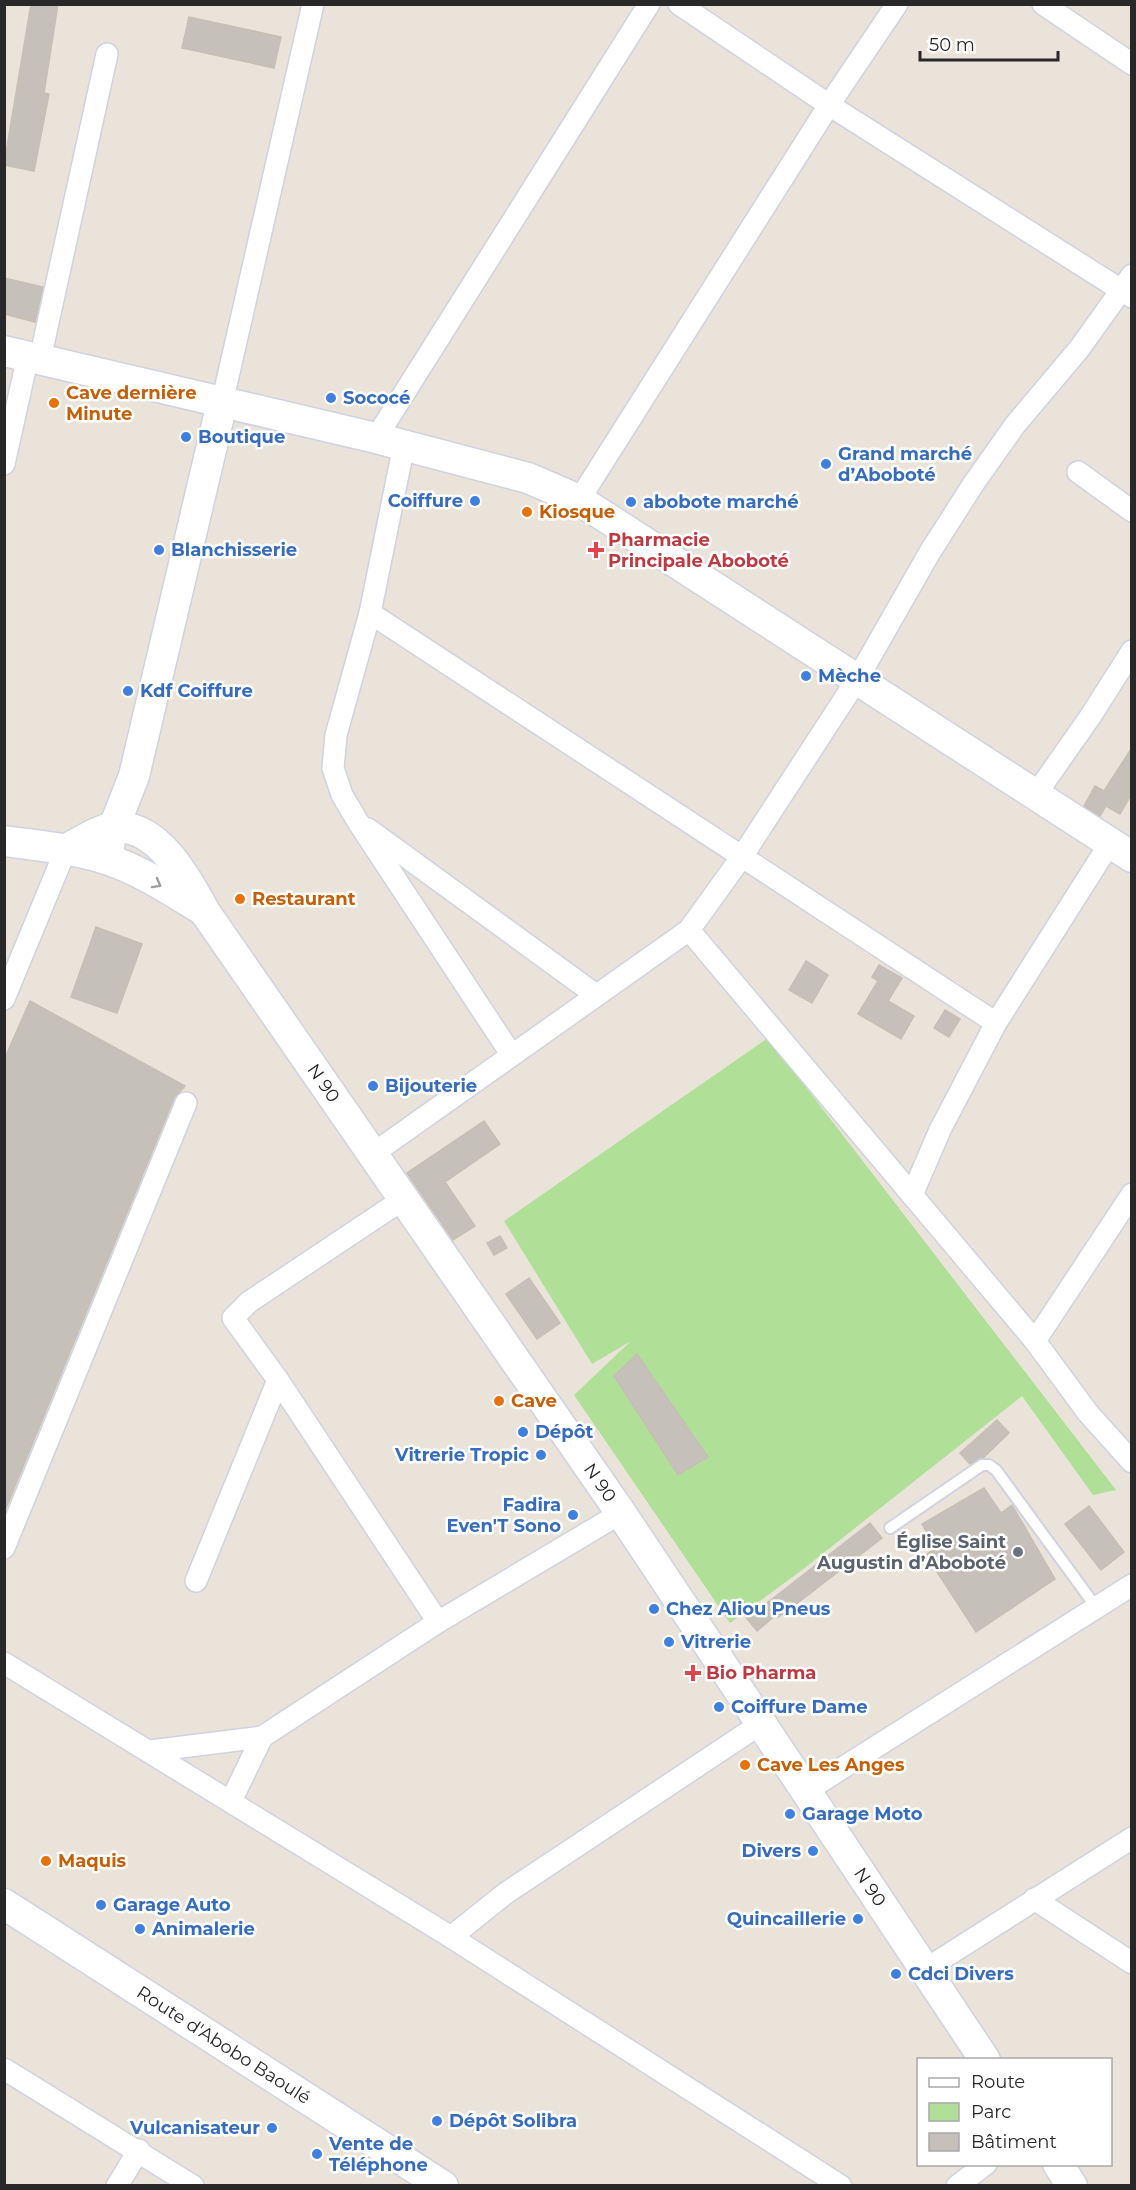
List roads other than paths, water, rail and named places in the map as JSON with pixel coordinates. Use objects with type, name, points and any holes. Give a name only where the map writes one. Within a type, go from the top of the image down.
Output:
[{"type":"street","points":[[134,776],[144,836],[137,856],[118,864],[108,846],[134,776],[313,4]]},
{"type":"street","points":[[511,1054],[342,795],[333,768],[336,735],[370,612],[390,441],[649,4]]},
{"type":"street","points":[[374,1153],[689,930],[743,855],[858,678],[930,552],[974,483],[1015,425],[1128,287],[829,105],[679,4]]},
{"type":"street","points":[[579,500],[829,105],[897,4]]},
{"type":"street","points":[[1043,4],[1131,64]]},
{"type":"street","points":[[4,464],[24,355],[107,54]]},
{"type":"street","points":[[24,355],[390,441],[528,478],[579,500],[858,678],[1120,850],[996,1023],[940,1130],[912,1195]]},
{"type":"street","points":[[1078,472],[1131,511]]},
{"type":"street","points":[[370,612],[996,1023]]},
{"type":"street","points":[[1036,794],[1090,717],[1131,651]]},
{"type":"street","points":[[358,822],[596,995]]},
{"type":"street","points":[[4,999],[66,849],[114,828]]},
{"type":"street","name":"N 90","points":[[114,828],[144,836],[160,846],[175,862],[206,912],[621,1513],[984,2058]]},
{"type":"street","name":"N 90","points":[[4,841],[66,849],[118,864],[206,912]]},
{"type":"street","points":[[689,930],[1035,1341],[1088,1413],[1131,1462]]},
{"type":"street","points":[[4,1548],[186,1103]]},
{"type":"street","points":[[1035,1341],[1131,1194]]},
{"type":"street","points":[[405,1198],[249,1302],[233,1318],[278,1380],[438,1622]]},
{"type":"street","points":[[196,1581],[278,1380]]},
{"type":"street","points":[[150,1751],[262,1737],[438,1622],[621,1513]]},
{"type":"street","points":[[806,1791],[1131,1585]]},
{"type":"street","points":[[4,1663],[451,1937],[841,2186]]},
{"type":"street","points":[[451,1937],[506,1893],[762,1723]]},
{"type":"street","points":[[231,1801],[262,1737]]},
{"type":"street","points":[[926,1969],[1131,1838]]},
{"type":"street","points":[[1034,1899],[1131,1963]]},
{"type":"street","name":"Route d'Abobo Baoulé","points":[[4,1904],[443,2186]]},
{"type":"street","points":[[4,2069],[139,2150],[193,2186]]},
{"type":"street","points":[[117,2186],[139,2150]]},
{"type":"street","points":[[957,2186],[983,2166]]},
{"type":"street","points":[[1059,2166],[1072,2186]]},
{"type":"lane","points":[[890,1528],[982,1465],[989,1465],[996,1470],[1096,1607]]},
{"type":"place","name":"Sococé","points":[[331,398]]},
{"type":"place","name":"Cave dernière Minute","points":[[54,403]]},
{"type":"place","name":"Boutique","points":[[186,437]]},
{"type":"place","name":"Grand marché d’Aboboté","points":[[826,464]]},
{"type":"place","name":"Coiffure","points":[[475,501]]},
{"type":"place","name":"abobote marché","points":[[631,502]]},
{"type":"place","name":"Kiosque","points":[[527,512]]},
{"type":"place","name":"Blanchisserie","points":[[159,550]]},
{"type":"place","name":"Pharmacie Principale Aboboté","points":[[596,550]]},
{"type":"place","name":"Mèche","points":[[806,676]]},
{"type":"place","name":"Kdf Coiffure","points":[[128,691]]},
{"type":"place","name":"Restaurant","points":[[240,899]]},
{"type":"place","name":"Bijouterie","points":[[373,1086]]},
{"type":"place","name":"Cave","points":[[499,1401]]},
{"type":"place","name":"Dépôt","points":[[523,1432]]},
{"type":"place","name":"Vitrerie Tropic","points":[[541,1455]]},
{"type":"place","name":"Fadira Even'T Sono","points":[[573,1515]]},
{"type":"place","name":"Église Saint Augustin d’Aboboté","points":[[1018,1552]]},
{"type":"place","name":"Chez Aliou Pneus","points":[[654,1609]]},
{"type":"place","name":"Vitrerie","points":[[669,1642]]},
{"type":"place","name":"Bio Pharma","points":[[693,1673]]},
{"type":"place","name":"Coiffure Dame","points":[[719,1707]]},
{"type":"place","name":"Cave Les Anges","points":[[745,1765]]},
{"type":"place","name":"Garage Moto","points":[[790,1814]]},
{"type":"place","name":"Divers","points":[[813,1851]]},
{"type":"place","name":"Maquis","points":[[46,1861]]},
{"type":"place","name":"Garage Auto","points":[[101,1905]]},
{"type":"place","name":"Quincaillerie","points":[[858,1919]]},
{"type":"place","name":"Animalerie","points":[[140,1929]]},
{"type":"place","name":"Cdci Divers","points":[[896,1974]]},
{"type":"place","name":"Dépôt Solibra","points":[[437,2121]]},
{"type":"place","name":"Vulcanisateur","points":[[272,2128]]},
{"type":"place","name":"Vente de Téléphone","points":[[317,2154]]}]
